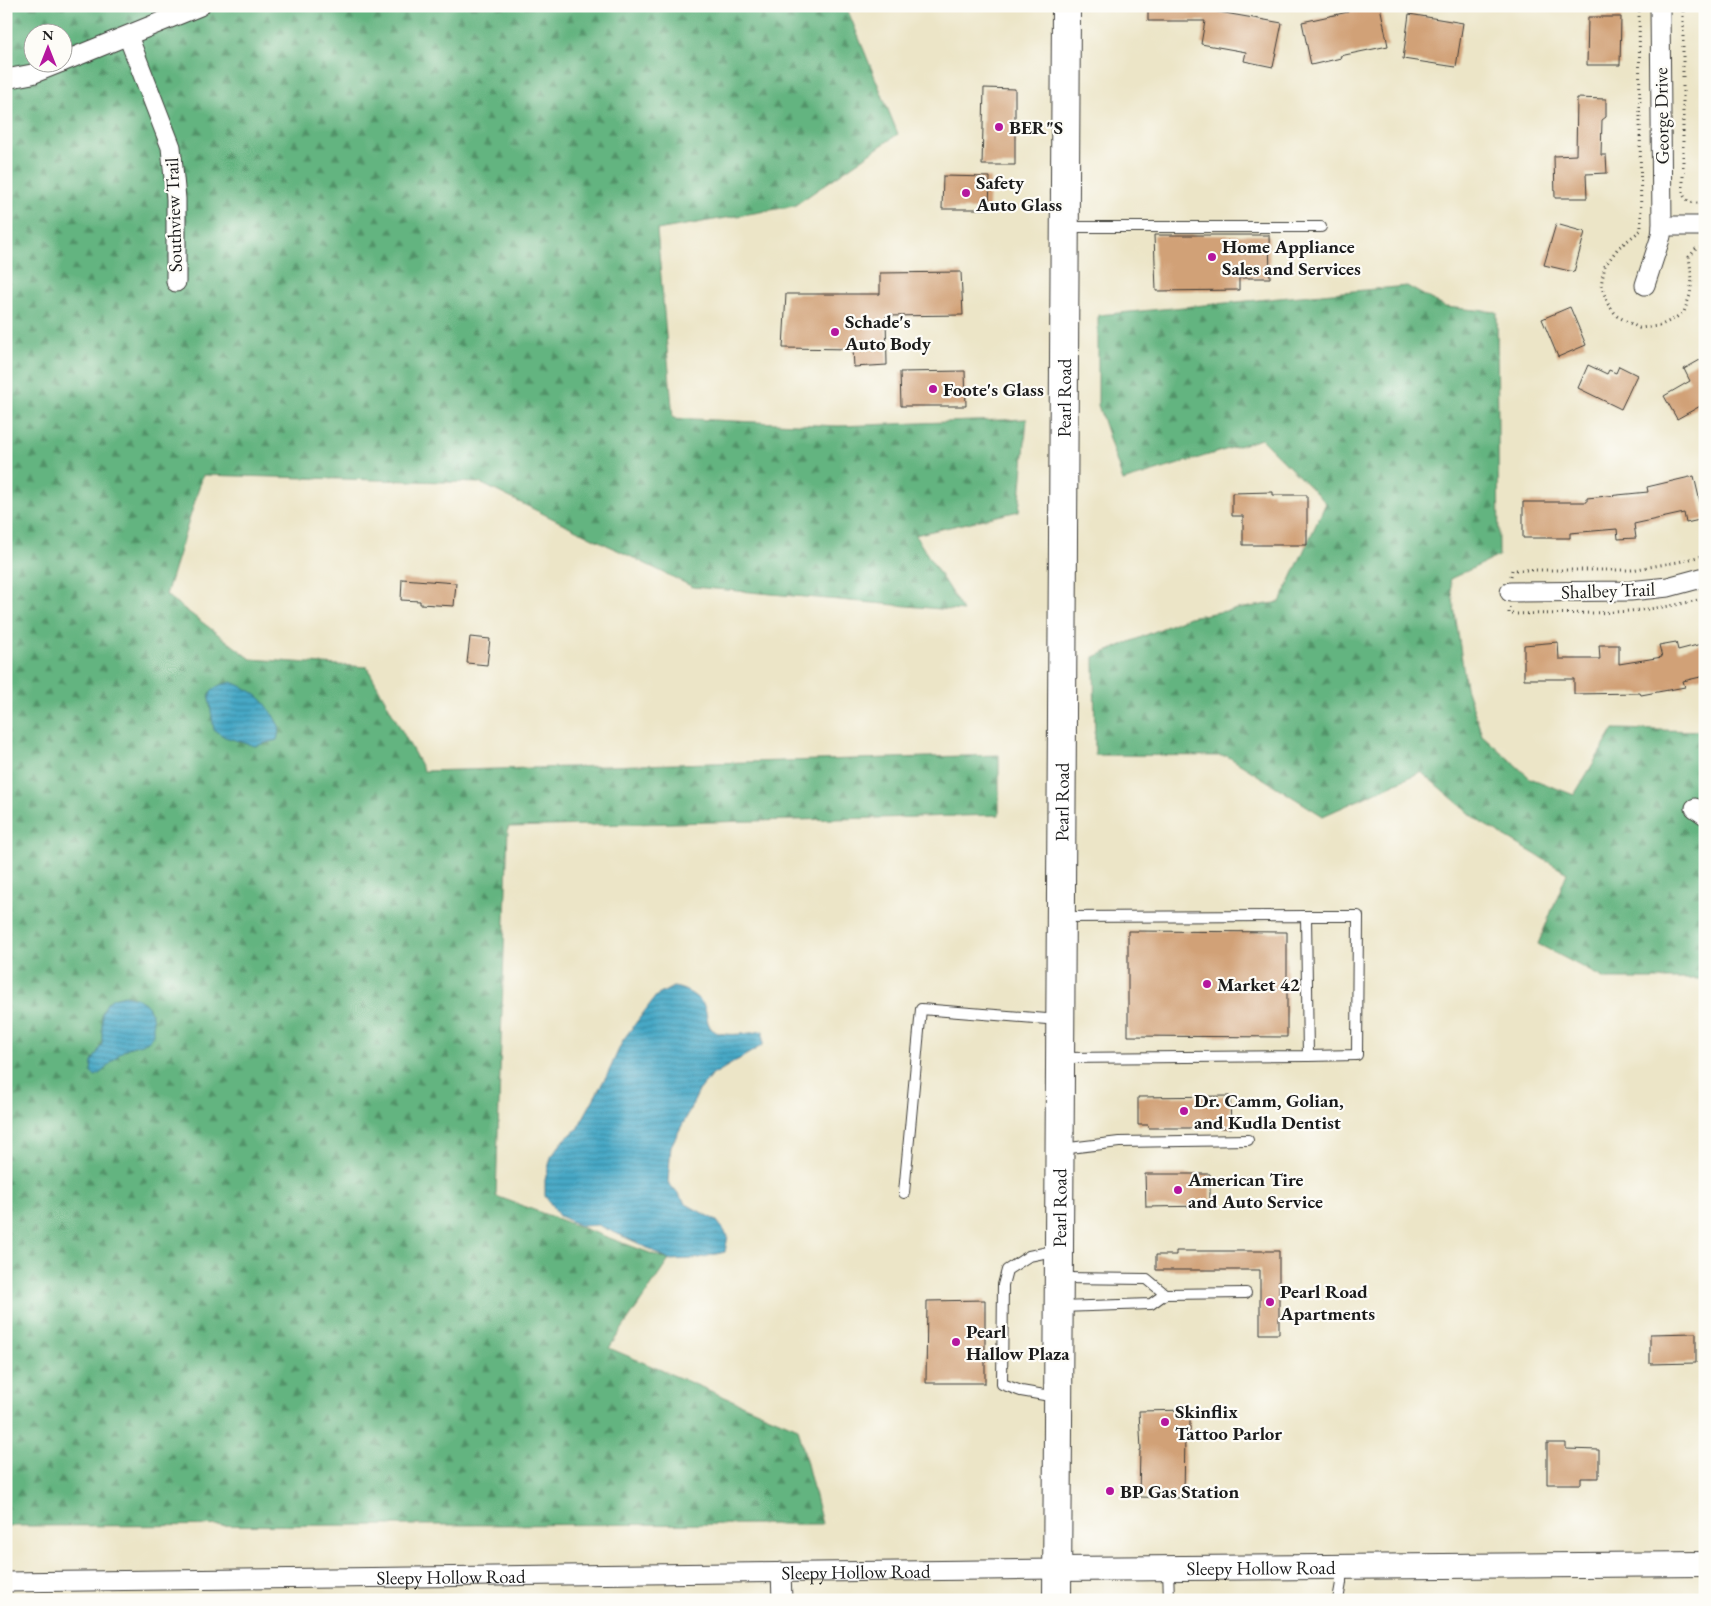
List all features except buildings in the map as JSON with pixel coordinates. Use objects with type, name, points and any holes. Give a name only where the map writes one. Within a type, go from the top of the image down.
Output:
[{"type":"main road","name":"Pearl Road","points":[[1057,1600],[1066,6]]},
{"type":"street","points":[[72,58],[200,6]]},
{"type":"street","name":"George Drive","points":[[1645,285],[1661,236],[1662,226],[1660,6]]},
{"type":"street","name":"Southview Trail","points":[[128,36],[171,147],[176,200],[176,282]]},
{"type":"street","points":[[6,79],[37,72]]},
{"type":"street","points":[[1662,226],[1705,226]]},
{"type":"street","name":"Shalbey Trail","points":[[1510,592],[1630,591],[1668,587],[1705,577]]},
{"type":"street","name":"Sleepy Hollow Road","points":[[6,1582],[1057,1569],[1705,1564]]},
{"type":"street","points":[[781,1572],[782,1600]]},
{"type":"lane","points":[[1065,227],[1320,227]]},
{"type":"lane","points":[[1306,916],[1308,1056]]},
{"type":"lane","points":[[1060,1058],[1357,1055],[1358,916],[1061,917]]},
{"type":"lane","points":[[904,1193],[921,1009],[1060,1020]]},
{"type":"lane","points":[[1060,1149],[1119,1142],[1248,1140]]},
{"type":"lane","points":[[1058,1398],[1021,1391],[1002,1384],[1003,1285],[1007,1270],[1029,1256],[1059,1250]]},
{"type":"lane","points":[[1059,1278],[1147,1279],[1165,1294]]},
{"type":"lane","points":[[1059,1307],[1151,1304],[1165,1294],[1246,1293]]},
{"type":"lane","points":[[1338,1600],[1341,1566]]},
{"type":"lane","points":[[1168,1568],[1169,1600]]},
{"type":"path","points":[[1683,6],[1683,193],[1684,198],[1692,203],[1705,203]]},
{"type":"green space","points":[[6,6],[846,6],[898,134],[794,206],[657,230],[673,418],[838,426],[1027,419],[1019,511],[915,535],[963,611],[693,587],[480,483],[203,475],[166,595],[251,659],[367,667],[424,771],[999,755],[999,815],[508,827],[496,1196],[669,1260],[609,1348],[798,1428],[822,1524],[6,1526]]},
{"type":"green space","points":[[1407,286],[1445,307],[1497,312],[1499,556],[1450,579],[1466,687],[1482,735],[1530,778],[1574,795],[1614,729],[1705,731],[1705,979],[1605,979],[1538,944],[1567,873],[1480,822],[1421,772],[1323,816],[1227,756],[1095,755],[1094,657],[1189,617],[1280,602],[1326,503],[1261,439],[1123,481],[1098,405],[1098,315]]},
{"type":"water","points":[[232,682],[256,695],[271,711],[280,728],[277,740],[255,746],[225,737],[214,730],[209,698],[212,690],[220,685]]},
{"type":"water","points":[[673,987],[685,990],[703,1004],[708,1023],[716,1032],[746,1034],[763,1031],[763,1045],[711,1076],[699,1091],[671,1146],[668,1182],[686,1204],[717,1221],[728,1236],[725,1252],[695,1259],[669,1260],[642,1245],[598,1225],[581,1226],[559,1216],[545,1196],[545,1180],[551,1157],[563,1141],[577,1129],[609,1071],[623,1040],[656,996]]},
{"type":"water","points":[[125,995],[142,1001],[149,1008],[153,1019],[153,1035],[146,1042],[122,1052],[96,1076],[91,1073],[92,1062],[102,1044],[102,1013],[107,1003],[113,998]]},
{"type":"place","name":"BER\"S","points":[[999,127]]},
{"type":"place","name":"Safety Auto Glass","points":[[966,193]]},
{"type":"place","name":"Home Appliance Sales and Services","points":[[1212,257]]},
{"type":"place","name":"Schade's Auto Body","points":[[835,332]]},
{"type":"place","name":"Foote's Glass","points":[[933,389]]},
{"type":"place","name":"Market 42","points":[[1207,984]]},
{"type":"place","name":"Dr. Camm, Golian, and Kudla Dentist","points":[[1184,1111]]},
{"type":"place","name":"American Tire and Auto Service","points":[[1178,1190]]},
{"type":"place","name":"Pearl Road Apartments","points":[[1270,1302]]},
{"type":"place","name":"Pearl Hallow Plaza","points":[[956,1342]]},
{"type":"place","name":"Skinflix Tattoo Parlor","points":[[1165,1422]]},
{"type":"place","name":"BP Gas Station","points":[[1110,1491]]}]
